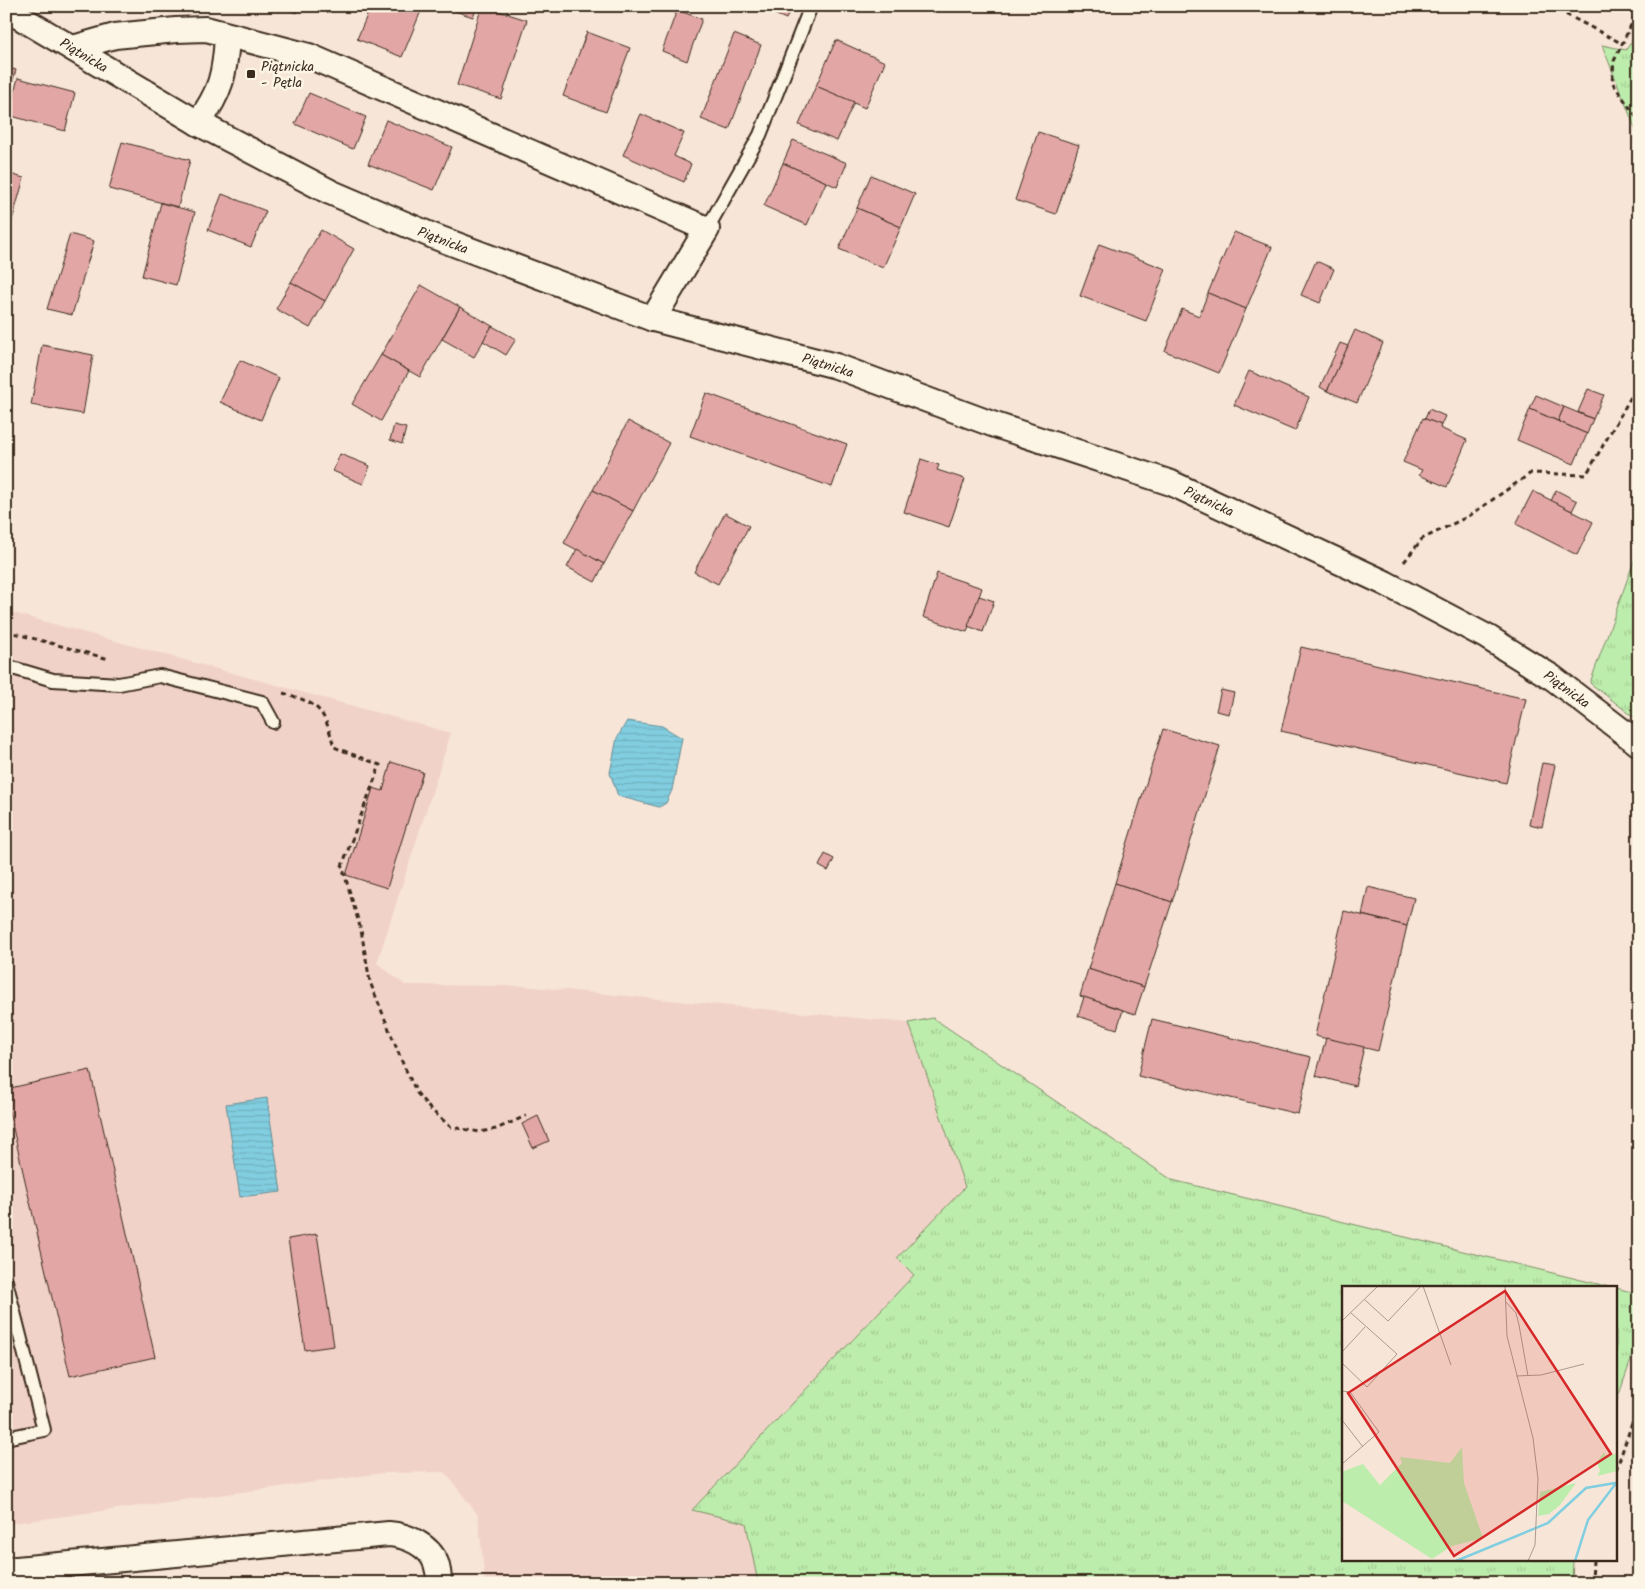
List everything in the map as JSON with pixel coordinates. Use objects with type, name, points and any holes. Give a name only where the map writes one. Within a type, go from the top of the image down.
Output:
[{"type":"street","name":"Piątnicka","points":[[6,9],[198,122],[330,192],[433,236],[653,319],[836,366],[992,424],[1171,483],[1385,583],[1487,636],[1553,678],[1639,744]]},
{"type":"street","points":[[73,48],[115,36],[206,29],[309,56],[708,229],[653,319]]},
{"type":"street","points":[[198,122],[210,106],[221,83],[226,65],[227,36]]},
{"type":"street","points":[[6,1570],[389,1534],[409,1539],[431,1555],[436,1563],[439,1583]]},
{"type":"lane","points":[[708,229],[760,135],[811,6]]},
{"type":"lane","points":[[6,666],[53,680],[119,684],[160,676],[262,702],[273,722]]},
{"type":"lane","points":[[6,1281],[44,1430],[6,1438]]},
{"type":"path","points":[[1550,6],[1622,44]]},
{"type":"path","points":[[1639,8],[1614,61],[1612,82],[1639,121]]},
{"type":"path","points":[[1385,583],[1422,539],[1469,516],[1531,473],[1586,475],[1639,383]]},
{"type":"path","points":[[6,631],[113,660]]},
{"type":"path","points":[[279,692],[297,697],[316,706],[327,722],[334,747],[380,765],[342,866],[361,930],[370,982],[403,1064],[417,1093],[430,1109],[450,1127],[480,1132],[496,1129],[526,1116]]},
{"type":"path","points":[[1618,1464],[1639,1403]]},
{"type":"path","points":[[1592,1583],[1593,1562]]},
{"type":"shaded area","points":[[6,611],[451,733],[377,963],[405,985],[523,986],[909,1023],[965,1187],[897,1258],[914,1275],[693,1509],[746,1523],[758,1583],[485,1583],[478,1515],[445,1472],[383,1473],[6,1524]]},
{"type":"green space","points":[[1639,30],[1639,138],[1602,45],[1626,50]]},
{"type":"green space","points":[[1639,547],[1639,721],[1590,683]]},
{"type":"green space","points":[[933,1018],[1172,1180],[1606,1286],[1342,1286],[1342,1562],[1573,1562],[1572,1583],[758,1583],[746,1523],[692,1510],[914,1275],[897,1258],[965,1187],[909,1023]]},
{"type":"green space","points":[[1618,1289],[1639,1294],[1639,1337],[1618,1397]]},
{"type":"water","points":[[627,721],[662,726],[682,738],[672,790],[666,803],[659,807],[618,796],[610,773],[617,738]]},
{"type":"water","points":[[267,1098],[281,1192],[240,1197],[226,1104]]},
{"type":"building","points":[[281,6],[299,6],[296,13]]},
{"type":"building","points":[[371,6],[423,6],[402,57],[357,39]]},
{"type":"building","points":[[456,6],[477,6],[473,17],[455,11]]},
{"type":"building","points":[[482,6],[527,20],[501,99],[457,85]]},
{"type":"building","points":[[756,6],[792,6],[786,19]]},
{"type":"building","points":[[677,10],[702,19],[687,61],[662,51]]},
{"type":"building","points":[[587,32],[630,48],[606,112],[563,96]]},
{"type":"building","points":[[734,34],[761,45],[729,130],[701,119]]},
{"type":"building","points":[[836,40],[885,62],[865,108],[816,86]]},
{"type":"building","points":[[6,67],[16,70],[6,101]]},
{"type":"building","points":[[18,78],[75,93],[65,131],[8,115]]},
{"type":"building","points":[[816,86],[854,102],[837,141],[799,125]]},
{"type":"building","points":[[309,93],[366,117],[353,149],[295,124]]},
{"type":"building","points":[[641,114],[684,133],[674,156],[691,164],[684,182],[623,155]]},
{"type":"building","points":[[386,120],[452,147],[434,190],[368,164]]},
{"type":"building","points":[[1038,132],[1079,145],[1056,214],[1015,200]]},
{"type":"building","points":[[793,140],[847,163],[837,187],[783,163]]},
{"type":"building","points":[[122,142],[190,160],[178,207],[109,189]]},
{"type":"building","points":[[783,163],[826,182],[807,225],[764,206]]},
{"type":"building","points":[[6,173],[24,178],[7,238],[6,237]]},
{"type":"building","points":[[871,175],[915,194],[901,227],[857,208]]},
{"type":"building","points":[[222,194],[266,211],[251,247],[208,230]]},
{"type":"building","points":[[161,203],[195,212],[176,285],[142,276]]},
{"type":"building","points":[[857,208],[901,227],[883,268],[839,249]]},
{"type":"building","points":[[321,230],[354,249],[325,301],[291,282]]},
{"type":"building","points":[[1234,232],[1272,247],[1246,309],[1208,293]]},
{"type":"building","points":[[70,234],[94,241],[72,315],[47,309]]},
{"type":"building","points":[[1099,244],[1166,269],[1146,321],[1080,296]]},
{"type":"building","points":[[1316,261],[1334,269],[1320,303],[1301,295]]},
{"type":"building","points":[[291,282],[325,301],[310,328],[276,309]]},
{"type":"building","points":[[421,285],[460,307],[420,377],[381,355]]},
{"type":"building","points":[[1208,293],[1246,309],[1219,373],[1165,351],[1182,309],[1199,316]]},
{"type":"building","points":[[460,307],[492,326],[474,357],[442,339]]},
{"type":"building","points":[[492,326],[516,339],[506,355],[483,341]]},
{"type":"building","points":[[1355,330],[1383,343],[1357,403],[1327,391]]},
{"type":"building","points":[[1340,343],[1348,346],[1327,391],[1320,387]]},
{"type":"building","points":[[42,345],[93,355],[83,414],[31,405]]},
{"type":"building","points":[[381,355],[409,371],[381,421],[352,404]]},
{"type":"building","points":[[240,360],[279,378],[261,420],[220,402]]},
{"type":"building","points":[[1249,371],[1309,397],[1295,431],[1234,405]]},
{"type":"building","points":[[1588,389],[1604,395],[1593,419],[1578,412]]},
{"type":"building","points":[[706,393],[847,444],[832,487],[690,436]]},
{"type":"building","points":[[1536,395],[1564,407],[1558,421],[1530,409]]},
{"type":"building","points":[[1564,407],[1593,419],[1587,434],[1558,421]]},
{"type":"building","points":[[1429,409],[1445,416],[1441,425],[1425,419]]},
{"type":"building","points":[[1530,409],[1587,434],[1574,464],[1517,440]]},
{"type":"building","points":[[1423,418],[1441,425],[1440,428],[1467,440],[1447,487],[1419,475],[1422,470],[1403,462]]},
{"type":"building","points":[[628,421],[669,443],[633,511],[593,490]]},
{"type":"building","points":[[394,425],[406,428],[402,444],[390,440]]},
{"type":"building","points":[[340,454],[370,466],[363,484],[333,471]]},
{"type":"building","points":[[921,459],[939,465],[937,470],[965,479],[949,527],[904,512]]},
{"type":"building","points":[[593,490],[633,511],[604,564],[564,543]]},
{"type":"building","points":[[1556,490],[1577,501],[1572,511],[1551,501]]},
{"type":"building","points":[[1533,491],[1593,522],[1577,555],[1516,524]]},
{"type":"building","points":[[725,513],[749,526],[718,584],[694,572]]},
{"type":"building","points":[[577,549],[604,564],[595,582],[567,567]]},
{"type":"building","points":[[937,573],[982,588],[967,632],[923,617]]},
{"type":"building","points":[[979,596],[994,601],[983,632],[968,626]]},
{"type":"building","points":[[1301,647],[1526,699],[1506,783],[1281,731]]},
{"type":"building","points":[[1221,690],[1234,693],[1229,714],[1216,711]]},
{"type":"building","points":[[1163,729],[1220,746],[1172,902],[1115,883]]},
{"type":"building","points":[[391,762],[423,772],[387,888],[346,875],[373,788],[383,791]]},
{"type":"building","points":[[1542,763],[1555,765],[1542,827],[1529,824]]},
{"type":"building","points":[[825,854],[834,859],[828,871],[819,866]]},
{"type":"building","points":[[1115,883],[1172,902],[1144,987],[1088,969]]},
{"type":"building","points":[[1368,887],[1414,898],[1407,926],[1362,915]]},
{"type":"building","points":[[1344,911],[1407,926],[1378,1051],[1315,1036]]},
{"type":"building","points":[[1088,969],[1144,987],[1135,1014],[1080,996]]},
{"type":"building","points":[[1084,997],[1123,1010],[1117,1029],[1078,1016]]},
{"type":"building","points":[[1152,1019],[1311,1057],[1298,1114],[1138,1076]]},
{"type":"building","points":[[1326,1038],[1364,1047],[1355,1086],[1316,1076]]},
{"type":"building","points":[[90,1070],[155,1357],[70,1376],[6,1098],[6,1089]]},
{"type":"building","points":[[538,1116],[549,1141],[533,1148],[522,1124]]},
{"type":"building","points":[[317,1234],[334,1346],[305,1350],[288,1239]]},
{"type":"place","name":"Piątnicka - Pętla","points":[[251,74]]}]
